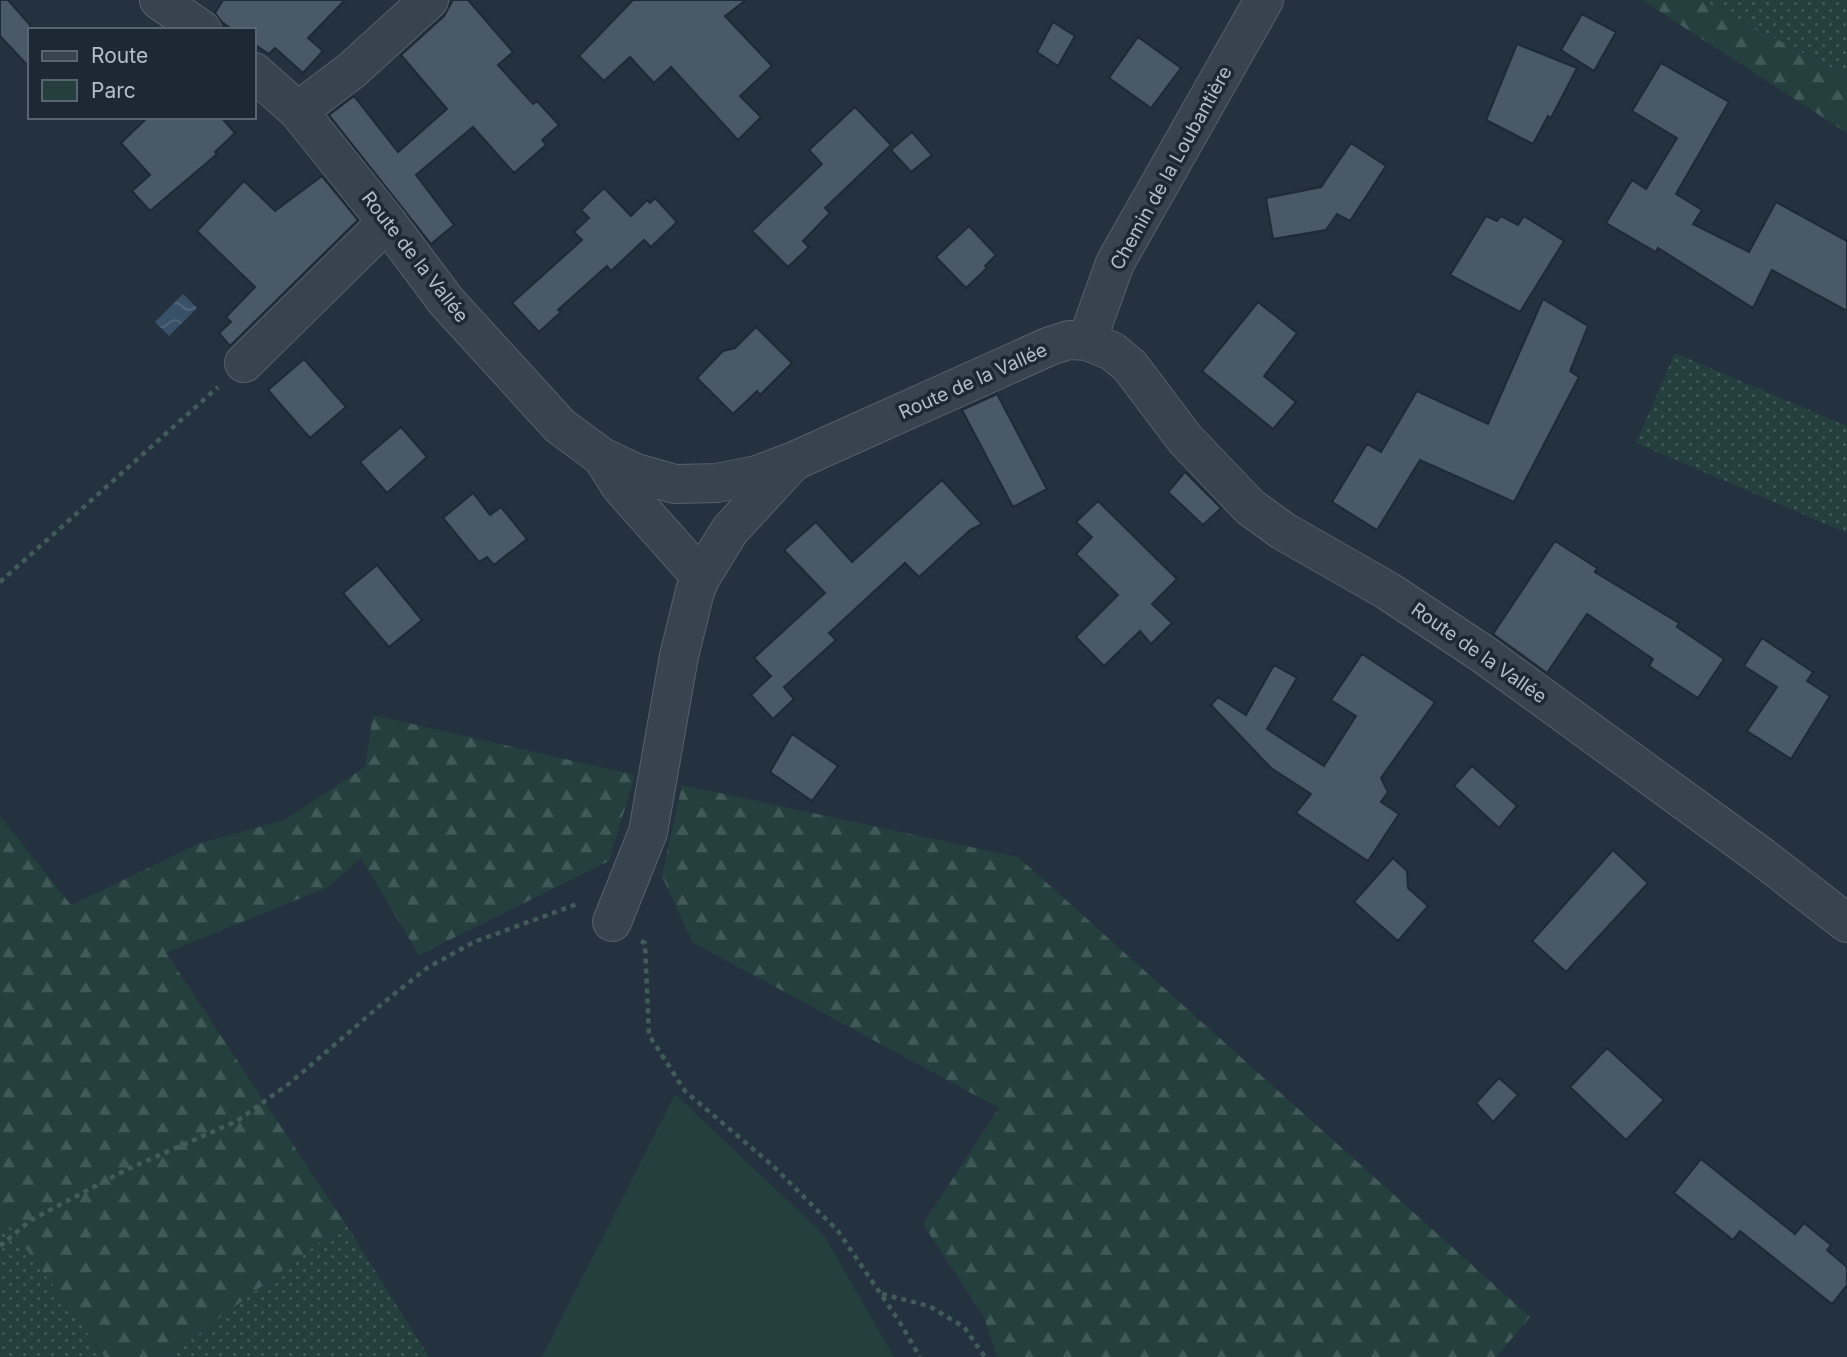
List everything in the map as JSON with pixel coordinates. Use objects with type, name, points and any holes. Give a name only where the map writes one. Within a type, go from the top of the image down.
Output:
[{"type":"street","points":[[159,0],[199,28]]},
{"type":"street","points":[[298,111],[352,70],[429,0]]},
{"type":"street","name":"Chemin de la Loubantière","points":[[1087,341],[1115,263],[1264,0]]},
{"type":"street","name":"Route de la Vallée","points":[[256,74],[298,111],[446,301],[561,426],[603,457],[636,473],[675,484],[718,483],[757,475],[1050,346],[1069,340],[1087,341],[1112,351],[1130,366],[1185,439],[1250,508],[1283,531],[1388,591],[1483,653],[1762,857],[1847,923]]},
{"type":"street","points":[[244,363],[387,222]]},
{"type":"street","points":[[603,457],[621,487],[701,577]]},
{"type":"street","points":[[612,922],[649,832],[679,656],[701,577],[730,530],[794,461]]},
{"type":"path","points":[[0,582],[244,363]]},
{"type":"path","points":[[0,1246],[31,1220],[128,1169],[237,1121],[290,1083],[427,968],[474,942],[579,902],[645,943],[649,1035],[685,1091],[773,1166],[838,1231],[920,1357]]},
{"type":"path","points":[[881,1294],[929,1306],[964,1327],[985,1357]]},
{"type":"green space","points":[[1642,0],[1702,0],[1847,76],[1847,133]]},
{"type":"green space","points":[[1702,0],[1847,0],[1847,76]]},
{"type":"green space","points":[[1675,353],[1847,426],[1847,533],[1636,443]]},
{"type":"green space","points":[[373,715],[635,775],[609,861],[419,955],[361,858],[328,887],[166,953],[345,1223],[168,1357],[105,1357],[8,1224],[0,1230],[0,816],[71,905],[198,844],[284,820],[365,767]]},
{"type":"green space","points":[[682,785],[1018,857],[1530,1317],[1496,1357],[997,1357],[984,1317],[923,1224],[999,1108],[692,942],[662,876]]},
{"type":"green space","points":[[675,1094],[824,1235],[894,1357],[542,1357]]},
{"type":"green space","points":[[8,1223],[105,1357],[0,1357],[0,1230]]},
{"type":"green space","points":[[345,1223],[429,1357],[168,1357]]},
{"type":"water","points":[[183,294],[197,308],[169,336],[155,322]]},
{"type":"building","points":[[0,0],[8,0],[30,25],[28,66],[0,36]]},
{"type":"building","points":[[223,0],[345,0],[308,38],[323,51],[303,73],[275,48],[269,54],[256,45],[256,28],[230,28],[215,13]]},
{"type":"building","points":[[453,0],[468,0],[513,52],[498,65],[533,104],[537,101],[559,125],[542,140],[546,145],[514,173],[473,127],[416,175],[454,225],[431,244],[329,115],[354,96],[398,152],[447,109],[401,55],[444,16]]},
{"type":"building","points":[[633,0],[746,0],[725,16],[772,66],[740,96],[761,117],[738,140],[671,67],[654,83],[630,57],[604,81],[579,56]]},
{"type":"building","points":[[1582,14],[1616,32],[1594,71],[1561,50]]},
{"type":"building","points":[[1053,22],[1075,36],[1058,66],[1037,52]]},
{"type":"building","points":[[1138,37],[1181,68],[1151,108],[1109,78]]},
{"type":"building","points":[[1517,44],[1577,68],[1551,118],[1548,116],[1533,144],[1486,120]]},
{"type":"building","points":[[1661,63],[1729,102],[1676,194],[1702,210],[1693,224],[1749,252],[1776,202],[1847,241],[1847,311],[1772,270],[1753,308],[1658,248],[1656,252],[1606,223],[1632,180],[1646,189],[1677,138],[1632,111]]},
{"type":"building","points":[[855,107],[891,145],[825,208],[830,213],[803,241],[809,247],[788,267],[752,231],[822,164],[809,150]]},
{"type":"building","points":[[146,119],[223,119],[235,133],[215,152],[217,154],[150,211],[132,191],[150,175],[121,143]]},
{"type":"building","points":[[912,132],[932,155],[911,172],[891,150]]},
{"type":"building","points":[[1351,143],[1386,166],[1350,221],[1337,214],[1326,230],[1273,239],[1266,198],[1321,187]]},
{"type":"building","points":[[322,176],[358,220],[230,346],[219,333],[231,322],[226,317],[255,287],[197,231],[244,181],[275,211]]},
{"type":"building","points":[[604,188],[631,216],[647,200],[650,203],[655,198],[677,222],[651,247],[644,240],[611,271],[607,266],[558,310],[561,312],[539,332],[512,303],[582,240],[574,232],[589,218],[581,210]]},
{"type":"building","points":[[1486,216],[1497,221],[1501,216],[1518,225],[1524,216],[1564,241],[1520,312],[1450,275]]},
{"type":"building","points":[[969,226],[996,255],[966,288],[936,257]]},
{"type":"building","points":[[1543,299],[1588,326],[1570,371],[1579,377],[1514,502],[1420,460],[1377,530],[1332,502],[1367,444],[1381,452],[1417,391],[1488,424]]},
{"type":"building","points":[[1258,302],[1297,333],[1264,376],[1296,402],[1273,429],[1202,371]]},
{"type":"building","points":[[756,327],[792,363],[760,395],[757,391],[733,414],[697,378],[723,351],[735,348]]},
{"type":"building","points":[[304,359],[346,407],[310,438],[268,390]]},
{"type":"building","points":[[997,394],[1047,489],[1013,507],[962,410]]},
{"type":"building","points":[[401,427],[427,457],[387,493],[360,462]]},
{"type":"building","points":[[1185,472],[1221,508],[1203,525],[1168,492]]},
{"type":"building","points":[[942,480],[982,524],[970,530],[919,577],[905,563],[829,633],[836,640],[784,687],[794,699],[773,719],[751,695],[771,676],[754,658],[825,593],[784,550],[816,522],[852,562]]},
{"type":"building","points":[[473,493],[490,515],[501,507],[527,539],[494,565],[487,557],[479,562],[443,518]]},
{"type":"building","points":[[1098,501],[1177,579],[1152,604],[1172,623],[1151,644],[1140,631],[1104,666],[1076,637],[1118,595],[1076,554],[1092,537],[1076,522]]},
{"type":"building","points":[[1555,541],[1597,568],[1595,572],[1679,623],[1677,627],[1724,659],[1698,698],[1649,666],[1653,659],[1587,614],[1547,673],[1493,634]]},
{"type":"building","points":[[377,565],[422,620],[389,647],[343,593]]},
{"type":"building","points":[[1762,638],[1813,672],[1807,681],[1830,696],[1791,759],[1747,731],[1777,687],[1744,666]]},
{"type":"building","points":[[1362,654],[1435,702],[1381,778],[1388,792],[1381,802],[1399,814],[1368,861],[1296,813],[1311,794],[1271,768],[1211,705],[1218,697],[1246,715],[1274,665],[1297,678],[1267,729],[1324,766],[1356,716],[1331,700]]},
{"type":"building","points":[[792,734],[838,766],[812,801],[770,772]]},
{"type":"building","points":[[1472,766],[1517,806],[1499,828],[1454,786]]},
{"type":"building","points":[[1613,850],[1648,883],[1566,972],[1532,941]]},
{"type":"building","points":[[1393,858],[1407,871],[1408,888],[1428,906],[1398,941],[1354,902]]},
{"type":"building","points":[[1607,1048],[1664,1100],[1626,1140],[1570,1087]]},
{"type":"building","points":[[1499,1078],[1518,1095],[1493,1122],[1476,1103]]},
{"type":"building","points":[[1701,1159],[1795,1234],[1804,1223],[1831,1245],[1827,1250],[1847,1267],[1847,1285],[1832,1304],[1740,1231],[1733,1240],[1674,1193]]}]
